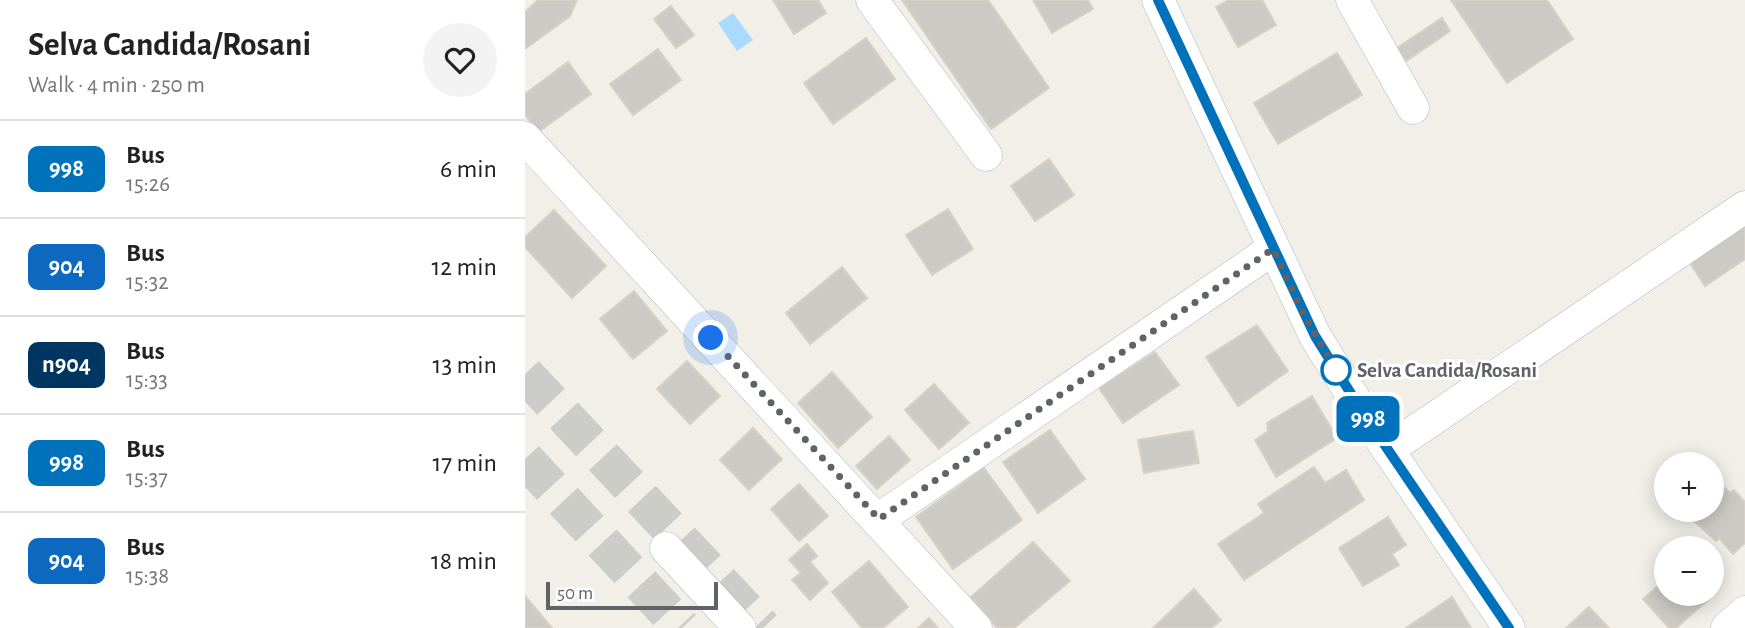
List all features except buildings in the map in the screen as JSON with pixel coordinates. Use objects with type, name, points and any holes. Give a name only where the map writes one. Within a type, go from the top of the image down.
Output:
[{"type":"street","points":[[872,0],[986,155]]},
{"type":"street","points":[[1159,0],[1315,336],[1509,628]]},
{"type":"street","points":[[1352,0],[1413,108]]},
{"type":"street","points":[[525,138],[879,519],[976,628]]},
{"type":"street","points":[[1389,449],[1745,207]]},
{"type":"street","points":[[879,519],[1273,249]]},
{"type":"street","points":[[666,548],[740,628]]},
{"type":"street","points":[[1727,628],[1745,612]]},
{"type":"water","points":[[733,13],[753,40],[737,51],[718,23]]},
{"type":"tunnel","points":[[525,374],[763,628]]},
{"type":"tunnel","points":[[525,459],[682,628]]},
{"type":"bus line","name":"998","points":[[1158,0],[1190,62],[1273,249],[1315,336],[1363,413],[1509,628]]},
{"type":"place","name":"Selva Candida/Rosani","points":[[1336,370]]},
{"type":"route","points":[[711,338],[879,519],[1273,249],[1304,315],[1336,370]]}]
